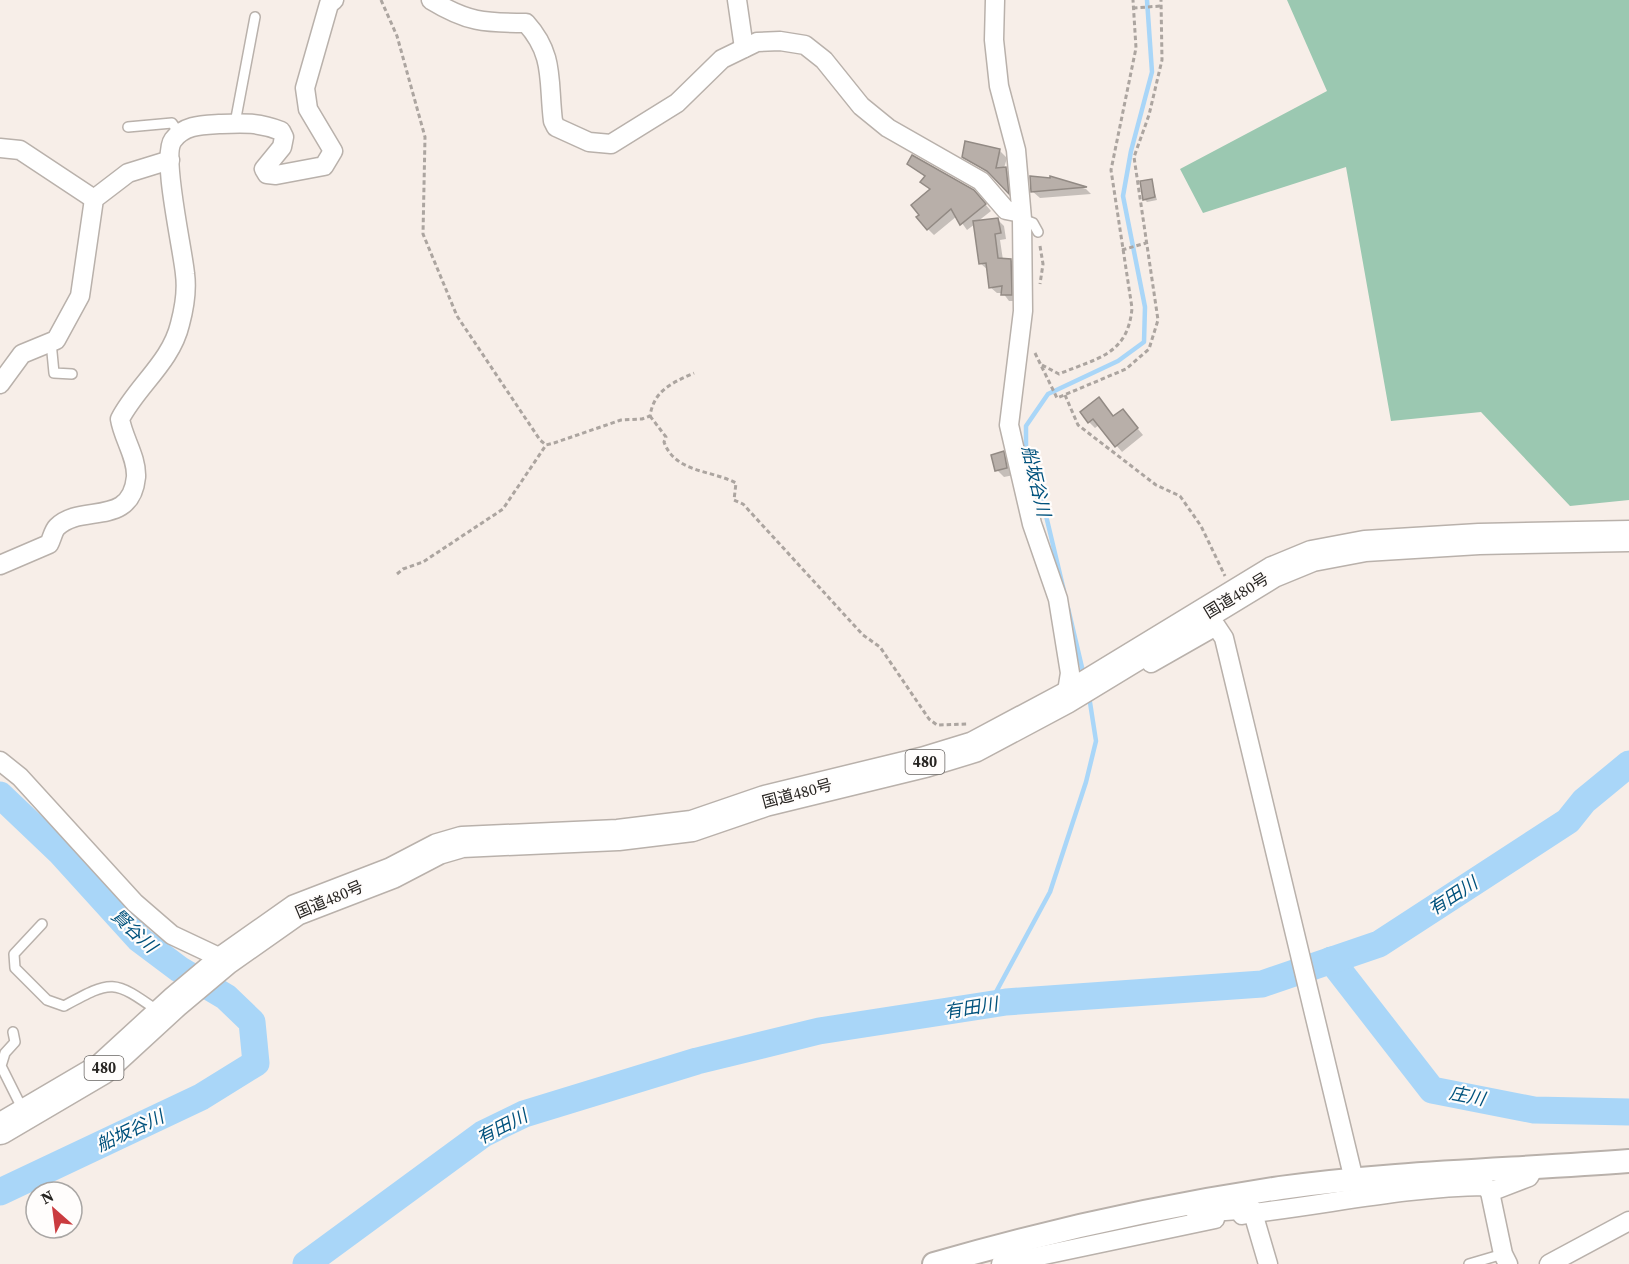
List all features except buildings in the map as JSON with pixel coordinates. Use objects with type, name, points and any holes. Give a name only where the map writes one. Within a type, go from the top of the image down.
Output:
[{"type":"highway","name":"国道480号","points":[[13,1122],[102,1070],[210,973],[296,910],[392,873],[438,849],[462,842],[618,835],[692,826],[765,801],[925,762],[974,747],[1066,698],[1273,572],[1312,555],[1365,546],[1479,539],[1629,536]]},
{"type":"street","points":[[0,565],[50,544],[57,528],[64,524],[123,505],[131,495],[136,476],[135,468],[120,419],[167,356],[180,325],[186,278],[170,160],[171,142],[179,133],[196,125],[258,123],[281,131],[284,137],[282,147],[264,169],[267,174],[276,175],[324,166],[333,151],[308,109],[305,88],[329,4],[334,0]]},
{"type":"street","points":[[430,0],[452,13],[484,23],[526,23],[541,39],[544,49],[549,67],[553,121],[556,127],[589,142],[611,144],[677,103],[722,59],[757,42],[780,40],[805,45],[824,60],[861,106],[888,128],[981,181],[1006,210],[1022,216]]},
{"type":"street","points":[[737,0],[744,48]]},
{"type":"street","points":[[995,0],[994,40],[999,86],[1016,150],[1022,216],[1023,311],[1009,426],[1032,524],[1058,599],[1070,673],[1066,698]]},
{"type":"street","points":[[0,148],[20,150],[94,198]]},
{"type":"street","points":[[0,384],[22,354],[56,340],[80,296],[94,198],[128,172],[170,160]]},
{"type":"street","points":[[1133,657],[1149,664],[1216,626],[1224,638],[1353,1174]]},
{"type":"street","points":[[0,760],[20,777],[135,903],[172,935],[210,973]]},
{"type":"street","points":[[997,1259],[1189,1205],[1353,1174],[1534,1168],[1629,1161]]},
{"type":"street","points":[[1490,1192],[1529,1178],[1534,1168]]},
{"type":"street","points":[[934,1264],[997,1259],[1253,1213],[1352,1197],[1443,1186],[1485,1186],[1490,1192],[1506,1259]]},
{"type":"street","points":[[1189,1205],[1198,1213],[1252,1209],[1268,1264]]},
{"type":"street","points":[[1549,1264],[1629,1221]]},
{"type":"lane","points":[[235,123],[255,17]]},
{"type":"lane","points":[[128,127],[172,123],[179,133]]},
{"type":"lane","points":[[1022,216],[1033,223],[1038,232]]},
{"type":"lane","points":[[51,342],[54,373],[72,374]]},
{"type":"lane","points":[[42,924],[14,954],[15,968],[47,1000],[64,1006],[104,986],[124,987],[162,1014]]},
{"type":"lane","points":[[13,1032],[15,1042],[5,1053],[0,1066],[13,1122]]},
{"type":"lane","points":[[1469,1264],[1506,1259]]},
{"type":"path","points":[[381,0],[397,36],[425,137],[423,234],[458,316],[504,389],[546,445]]},
{"type":"path","points":[[1040,365],[1059,374],[1121,344],[1129,329],[1132,308],[1111,170],[1136,48],[1133,0]]},
{"type":"path","points":[[1044,372],[1057,398],[1126,369],[1149,349],[1158,320],[1134,157],[1149,115],[1162,60],[1161,0]]},
{"type":"path","points":[[1133,8],[1161,6]]},
{"type":"path","points":[[1122,250],[1146,243]]},
{"type":"path","points":[[650,416],[656,396],[666,387],[694,373]]},
{"type":"path","points":[[1065,395],[1078,425],[1156,485],[1180,496],[1201,526],[1223,573],[1240,593]]},
{"type":"path","points":[[397,574],[403,569],[423,562],[503,509],[546,445],[621,420],[642,419],[650,416]]},
{"type":"path","points":[[650,416],[666,437],[664,442],[667,450],[687,467],[736,483],[734,500],[743,504],[863,635],[880,647],[929,719],[937,725],[977,724]]},
{"type":"green space","points":[[1287,0],[1629,0],[1629,500],[1570,506],[1481,412],[1391,421],[1346,167],[1203,213],[1180,169],[1327,91]]},
{"type":"waterway","name":"船坂谷川","points":[[1064,591],[1043,503],[1026,447],[1026,426],[1048,394],[1118,361],[1144,342],[1145,307],[1123,196],[1131,151],[1152,72],[1147,0]]},
{"type":"waterway","name":"船坂谷川","points":[[1068,608],[1084,676]]},
{"type":"waterway","name":"船坂谷川","points":[[989,1005],[1050,892],[1086,782],[1096,741],[1089,696]]},
{"type":"waterway","name":"有田川","points":[[306,1264],[483,1134],[524,1114],[697,1061],[819,1031],[1006,1002],[1262,984],[1379,944],[1568,821],[1584,801],[1629,764]]},
{"type":"waterway","name":"賢谷川","points":[[0,795],[60,852],[139,939],[179,969],[226,997],[252,1022],[256,1063],[201,1097],[0,1192]]},
{"type":"waterway","name":"庄川","points":[[1331,960],[1432,1090],[1534,1110],[1629,1112]]}]
